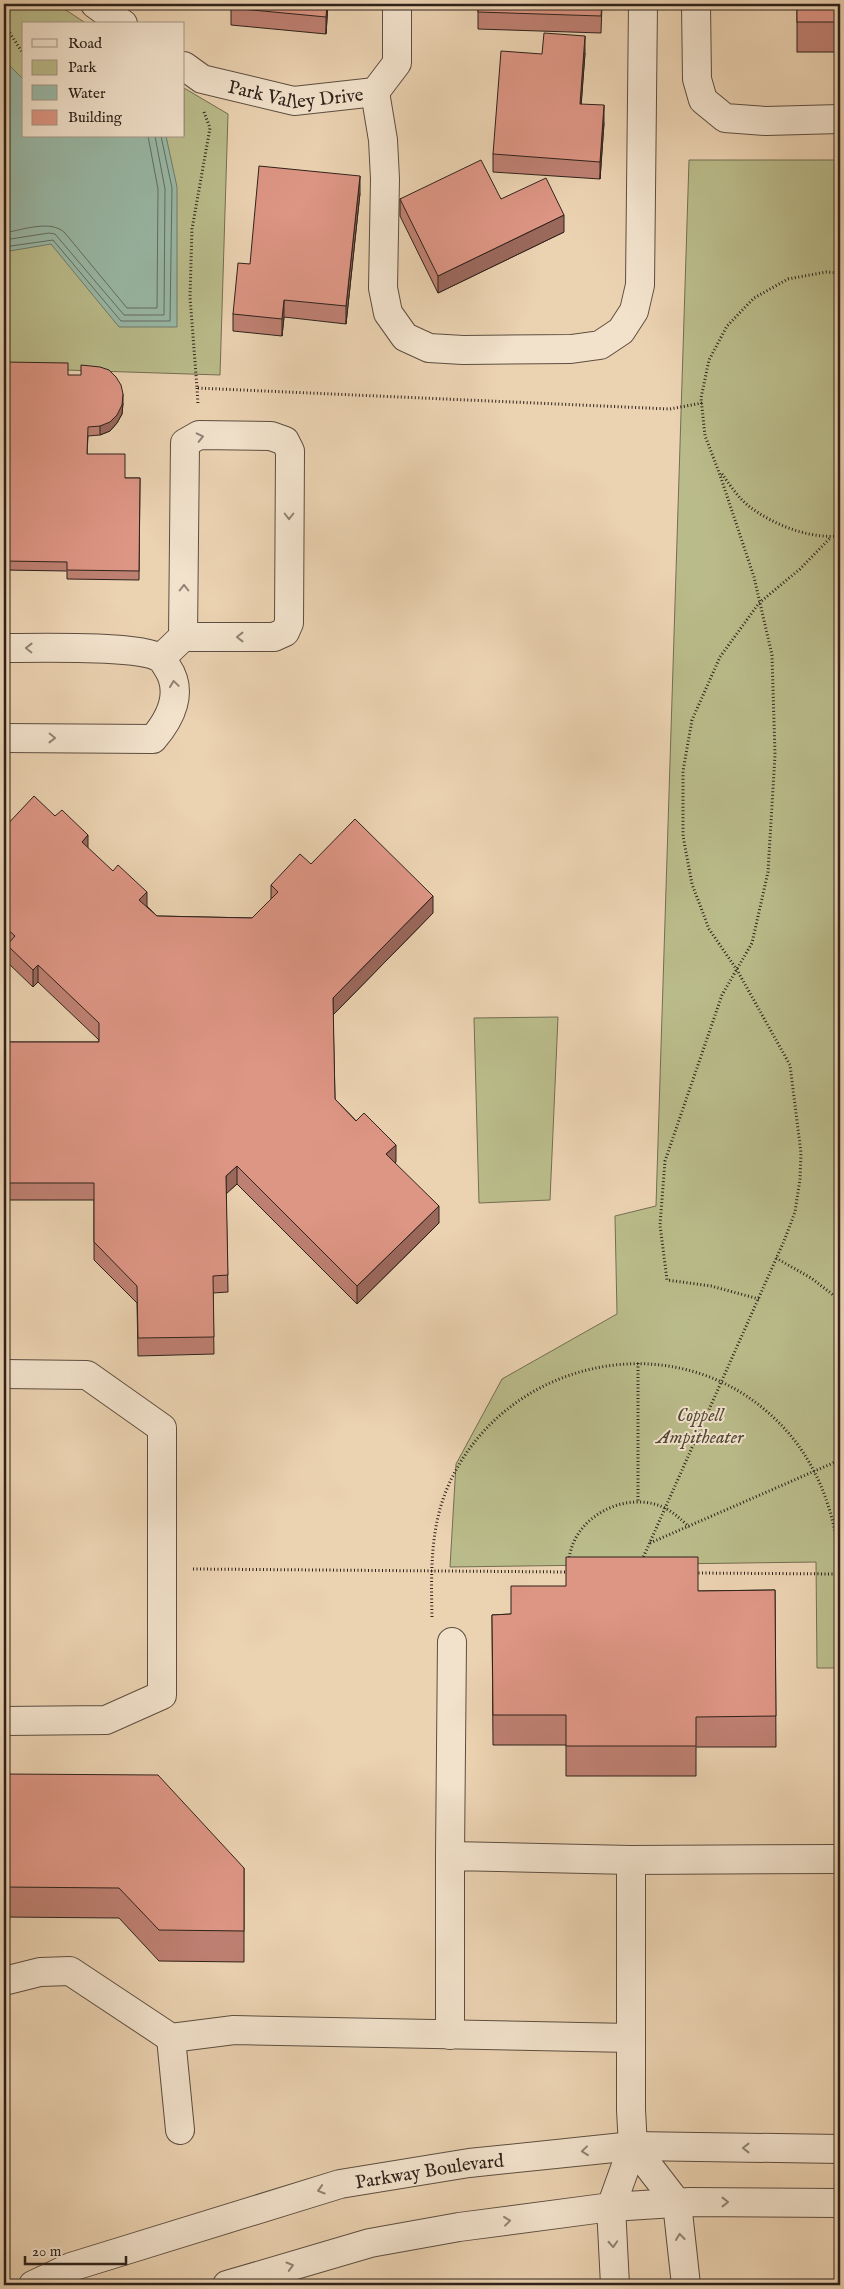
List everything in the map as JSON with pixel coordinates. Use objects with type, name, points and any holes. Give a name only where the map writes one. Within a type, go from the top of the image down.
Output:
[{"type":"street","points":[[95,4],[126,17]]},
{"type":"street","name":"Park Valley Drive","points":[[185,67],[202,78],[294,101],[375,92],[397,63],[398,4]]},
{"type":"street","points":[[375,92],[383,140],[385,179],[383,288],[388,313],[405,337],[429,348],[463,350],[571,349],[600,345],[621,331],[634,311],[640,285],[643,4]]},
{"type":"street","points":[[696,4],[697,78],[703,100],[725,118],[766,121],[840,119]]},
{"type":"street","points":[[161,658],[183,637],[274,637],[285,632],[288,623],[290,451],[285,441],[271,436],[199,435],[185,443],[183,637]]},
{"type":"street","points":[[4,648],[137,651],[161,658],[173,676],[176,700],[162,729],[153,739],[4,738]]},
{"type":"street","points":[[4,1374],[87,1375],[162,1428],[162,1695],[106,1720],[4,1721]]},
{"type":"street","points":[[450,2035],[452,1642]]},
{"type":"street","points":[[450,1856],[631,1860],[840,1859]]},
{"type":"street","points":[[615,2285],[611,2207],[633,2146],[630,2110],[631,1860]]},
{"type":"street","points":[[4,1981],[40,1972],[70,1970],[171,2038],[234,2030],[631,2038]]},
{"type":"street","points":[[171,2038],[180,2130]]},
{"type":"street","points":[[633,2146],[677,2203],[686,2285]]},
{"type":"street","name":"Parkway Boulevard","points":[[33,2285],[71,2268],[340,2184],[469,2163],[633,2146],[840,2149]]},
{"type":"street","points":[[227,2285],[370,2243],[459,2227],[611,2207],[677,2203],[840,2203]]},
{"type":"path","points":[[4,24],[22,52]]},
{"type":"path","points":[[197,108],[203,112],[210,128],[199,179],[192,229],[190,297],[197,388],[670,410],[702,403]]},
{"type":"path","points":[[760,1299],[712,1286],[667,1280],[660,1226],[665,1161],[722,995],[752,943],[768,872],[776,755],[772,655],[758,603],[754,577],[720,472],[705,436],[702,403],[709,360],[726,326],[754,298],[788,280],[826,272],[840,273]]},
{"type":"path","points":[[720,472],[749,506],[787,528],[831,537],[840,536]]},
{"type":"path","points":[[640,1565],[760,1299],[795,1212],[800,1179],[801,1153],[798,1113],[790,1065],[737,970],[709,929],[692,884],[683,836],[683,771],[692,720],[720,657],[758,603],[800,568],[831,537]]},
{"type":"path","points":[[776,1258],[811,1278],[840,1300]]},
{"type":"path","points":[[638,1363],[638,1502]]},
{"type":"path","points":[[432,1620],[432,1541],[448,1484],[462,1458],[480,1434],[501,1413],[525,1395],[551,1381],[579,1371],[608,1365],[638,1363],[696,1372],[722,1383],[749,1398],[773,1416],[793,1438],[815,1472],[824,1489],[838,1546],[840,1859]]},
{"type":"path","points":[[650,1544],[840,1460]]},
{"type":"path","points":[[568,1572],[569,1558],[574,1544],[590,1520],[601,1511],[616,1504],[638,1502],[665,1508],[678,1516],[689,1527]]},
{"type":"path","points":[[162,1569],[578,1572]]},
{"type":"path","points":[[694,1572],[838,1574]]},
{"type":"green space","points":[[4,4],[57,4],[84,22],[22,22],[22,138],[185,138],[185,89],[228,114],[220,375],[4,368]]},
{"type":"green space","name":"Coppell Ampitheater","points":[[689,160],[840,160],[840,1668],[817,1668],[816,1562],[450,1567],[456,1464],[502,1379],[617,1314],[615,1216],[656,1206]]},
{"type":"green space","points":[[558,1017],[550,1200],[479,1203],[474,1018]]},
{"type":"water","points":[[4,60],[22,78],[22,138],[166,138],[177,187],[177,327],[119,327],[51,244],[4,252]]},
{"type":"building","points":[[231,4],[327,4],[326,17],[231,8]]},
{"type":"building","points":[[478,4],[602,4],[601,16],[478,12]]},
{"type":"building","points":[[797,4],[840,4],[840,22],[797,22]]},
{"type":"building","points":[[544,33],[585,36],[580,104],[604,105],[600,162],[493,154],[501,51],[542,54]]},
{"type":"building","points":[[481,160],[501,199],[546,178],[564,215],[438,276],[400,199]]},
{"type":"building","points":[[259,166],[360,176],[346,306],[284,300],[282,319],[233,314],[238,263],[250,264]]},
{"type":"building","points":[[4,362],[68,363],[68,375],[81,375],[81,365],[100,367],[109,370],[116,377],[121,385],[123,394],[122,405],[117,415],[110,422],[100,426],[88,427],[87,454],[125,454],[125,478],[140,478],[139,571],[67,570],[67,562],[4,561]]},
{"type":"building","points":[[34,796],[55,816],[62,810],[88,835],[82,842],[113,871],[118,865],[147,892],[139,900],[157,916],[252,918],[278,892],[271,885],[300,854],[311,864],[355,819],[433,896],[333,998],[335,1099],[356,1121],[364,1113],[396,1145],[386,1154],[439,1206],[357,1286],[237,1166],[226,1176],[228,1275],[213,1276],[214,1337],[138,1338],[137,1286],[94,1242],[94,1183],[4,1183],[4,1042],[99,1042],[99,1023],[38,965],[33,970],[7,945],[15,936],[4,926],[4,828]]},
{"type":"building","points":[[566,1557],[698,1557],[698,1591],[775,1590],[776,1716],[696,1717],[696,1746],[566,1746],[566,1715],[493,1715],[492,1615],[511,1614],[511,1586],[566,1586]]},
{"type":"building","points":[[4,1774],[158,1775],[244,1868],[244,1931],[159,1930],[119,1888],[4,1887]]}]
